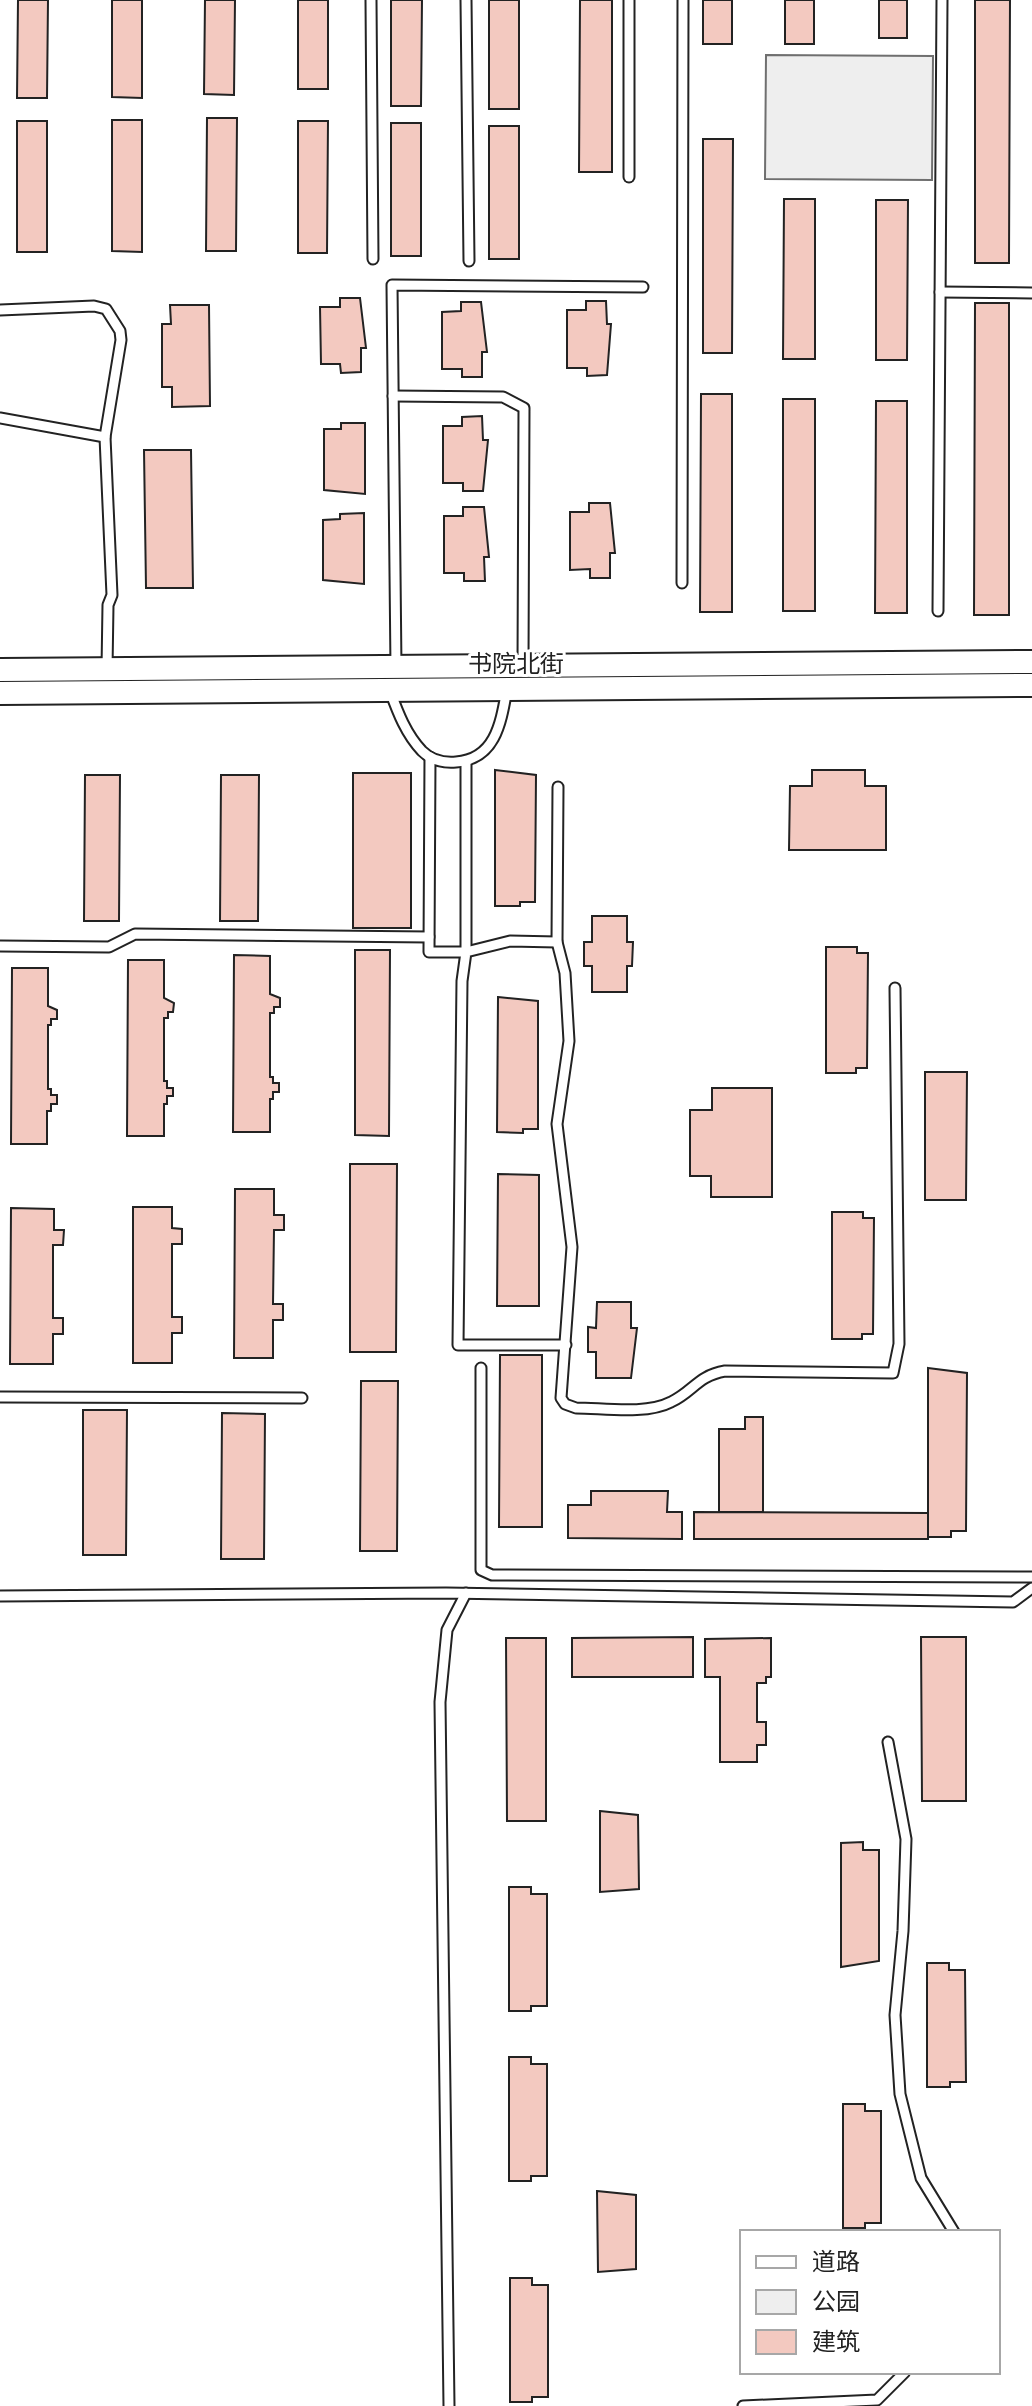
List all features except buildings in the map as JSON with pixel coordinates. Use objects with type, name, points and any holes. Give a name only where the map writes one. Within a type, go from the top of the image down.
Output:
[{"type":"street","name":"书院北街","points":[[0,670],[1032,662]]},
{"type":"street","name":"书院北街","points":[[0,693],[1032,685]]},
{"type":"lane","points":[[371,0],[373,259]]},
{"type":"lane","points":[[466,0],[469,261]]},
{"type":"lane","points":[[629,0],[629,177]]},
{"type":"lane","points":[[682,583],[683,0]]},
{"type":"lane","points":[[938,611],[942,0]]},
{"type":"lane","points":[[396,667],[392,285],[643,287]]},
{"type":"lane","points":[[940,292],[1032,293]]},
{"type":"lane","points":[[0,310],[94,306],[106,309],[120,331],[105,437],[112,595],[108,605],[107,669]]},
{"type":"lane","points":[[393,396],[503,397],[513,399],[524,408],[523,666]]},
{"type":"lane","points":[[0,418],[105,437]]},
{"type":"lane","points":[[389,690],[401,721],[430,757],[450,762],[479,757],[490,745],[501,724],[507,689]]},
{"type":"lane","points":[[430,757],[429,952],[466,952],[510,941],[557,942]]},
{"type":"lane","points":[[466,761],[466,952],[462,981],[458,1345],[566,1345]]},
{"type":"lane","points":[[558,787],[557,942],[565,973],[569,1041],[557,1124],[572,1247],[561,1398],[565,1404],[576,1408],[649,1407],[671,1402],[699,1379],[725,1371],[893,1373],[899,1344],[895,988]]},
{"type":"lane","points":[[0,946],[109,947],[135,934],[429,937]]},
{"type":"lane","points":[[481,1368],[481,1570],[492,1575],[1032,1577]]},
{"type":"lane","points":[[0,1397],[302,1398]]},
{"type":"lane","points":[[0,1596],[466,1593],[1013,1602],[1032,1588]]},
{"type":"lane","points":[[449,2406],[440,1702],[447,1630],[466,1593]]},
{"type":"lane","points":[[888,1742],[906,1850],[895,2015],[900,2094],[921,2178],[953,2230]]},
{"type":"lane","points":[[743,2406],[877,2400],[903,2374]]},
{"type":"green space","points":[[766,55],[933,56],[932,180],[765,179]]}]
